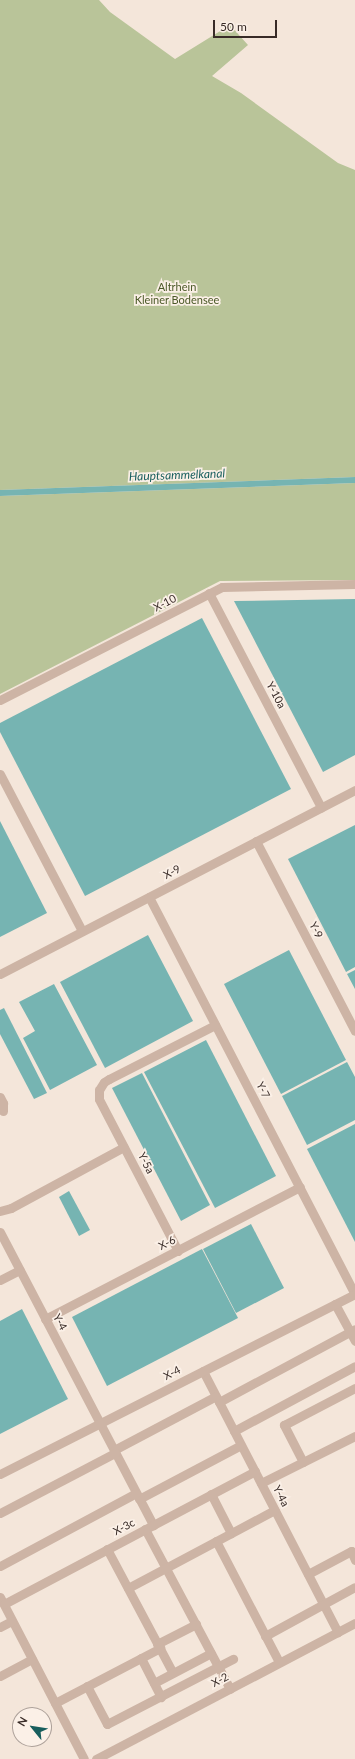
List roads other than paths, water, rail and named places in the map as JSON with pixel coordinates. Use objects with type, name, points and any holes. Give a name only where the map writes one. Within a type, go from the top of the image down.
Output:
[{"type":"street","name":"X-10","points":[[0,700],[222,587],[355,584]]},
{"type":"street","name":"Y-10a","points":[[210,593],[321,807]]},
{"type":"street","points":[[0,774],[82,931]]},
{"type":"street","name":"X-9","points":[[0,974],[355,790]]},
{"type":"street","name":"Y-9","points":[[256,841],[355,1031]]},
{"type":"street","name":"Y-7","points":[[149,897],[355,1294]]},
{"type":"street","name":"Y-5a","points":[[178,1251],[99,1100],[99,1090],[101,1086],[109,1079],[215,1025]]},
{"type":"street","points":[[0,1097],[3,1103],[3,1111]]},
{"type":"street","points":[[0,1211],[11,1208],[124,1147]]},
{"type":"street","name":"X-6","points":[[45,1319],[300,1187]]},
{"type":"street","name":"Y-4","points":[[0,1232],[100,1424]]},
{"type":"street","points":[[0,1280],[20,1270]]},
{"type":"street","name":"X-4","points":[[0,1474],[355,1294]]},
{"type":"street","points":[[335,1304],[353,1330],[355,1341]]},
{"type":"street","points":[[0,1513],[115,1452],[353,1330]]},
{"type":"street","points":[[234,1431],[355,1366]]},
{"type":"street","name":"Y-4a","points":[[203,1371],[338,1632]]},
{"type":"street","points":[[303,1462],[284,1425],[355,1388]]},
{"type":"street","points":[[100,1424],[138,1496],[166,1568],[230,1688]]},
{"type":"street","points":[[261,1483],[355,1436]]},
{"type":"street","points":[[0,1566],[241,1445]]},
{"type":"street","name":"X-3c","points":[[2,1600],[107,1549],[255,1471]]},
{"type":"street","points":[[211,1494],[231,1533]]},
{"type":"street","points":[[128,1588],[275,1510]]},
{"type":"street","points":[[216,1541],[279,1662]]},
{"type":"street","points":[[107,1549],[173,1673]]},
{"type":"street","points":[[308,1574],[353,1556]]},
{"type":"street","points":[[265,1636],[355,1587]]},
{"type":"street","points":[[2,1600],[84,1759]]},
{"type":"street","points":[[0,1627],[12,1621]]},
{"type":"street","name":"X-2","points":[[96,1759],[355,1623]]},
{"type":"street","points":[[55,1703],[141,1658],[158,1646],[196,1624]]},
{"type":"street","points":[[154,1683],[211,1653]]},
{"type":"street","points":[[141,1658],[161,1697]]},
{"type":"street","points":[[0,1676],[32,1659]]},
{"type":"street","points":[[88,1686],[107,1724],[233,1659]]},
{"type":"water","points":[[355,477],[355,483],[0,496],[0,490]]},
{"type":"water","points":[[355,599],[355,755],[323,772],[234,601]]},
{"type":"water","points":[[202,618],[291,789],[85,896],[0,732],[0,723]]},
{"type":"water","points":[[0,821],[47,913],[0,937]]},
{"type":"water","points":[[355,825],[355,967],[346,972],[288,859]]},
{"type":"water","points":[[148,935],[193,1021],[105,1068],[60,982]]},
{"type":"water","points":[[289,950],[346,1060],[281,1094],[224,984]]},
{"type":"water","points":[[355,970],[355,989],[347,974]]},
{"type":"water","points":[[54,984],[97,1065],[50,1090],[23,1038],[35,1031],[19,1002]]},
{"type":"water","points":[[4,1008],[47,1093],[34,1099],[0,1034],[0,1010]]},
{"type":"water","points":[[206,1040],[276,1176],[215,1208],[144,1072]]},
{"type":"water","points":[[347,1062],[355,1077],[355,1120],[307,1145],[282,1096]]},
{"type":"water","points":[[142,1073],[210,1205],[181,1221],[112,1088]]},
{"type":"water","points":[[355,1124],[355,1242],[307,1149]]},
{"type":"water","points":[[69,1191],[90,1230],[79,1236],[59,1197]]},
{"type":"water","points":[[251,1224],[284,1288],[236,1313],[203,1249]]},
{"type":"water","points":[[202,1249],[238,1318],[107,1386],[72,1317]]},
{"type":"water","points":[[22,1309],[68,1399],[0,1434],[0,1321]]},
{"type":"park label","name":"Altrhein Kleiner Bodensee","points":[[177,294]]},
{"type":"water label","name":"Hauptsammelkanal","points":[[177,475]]}]
